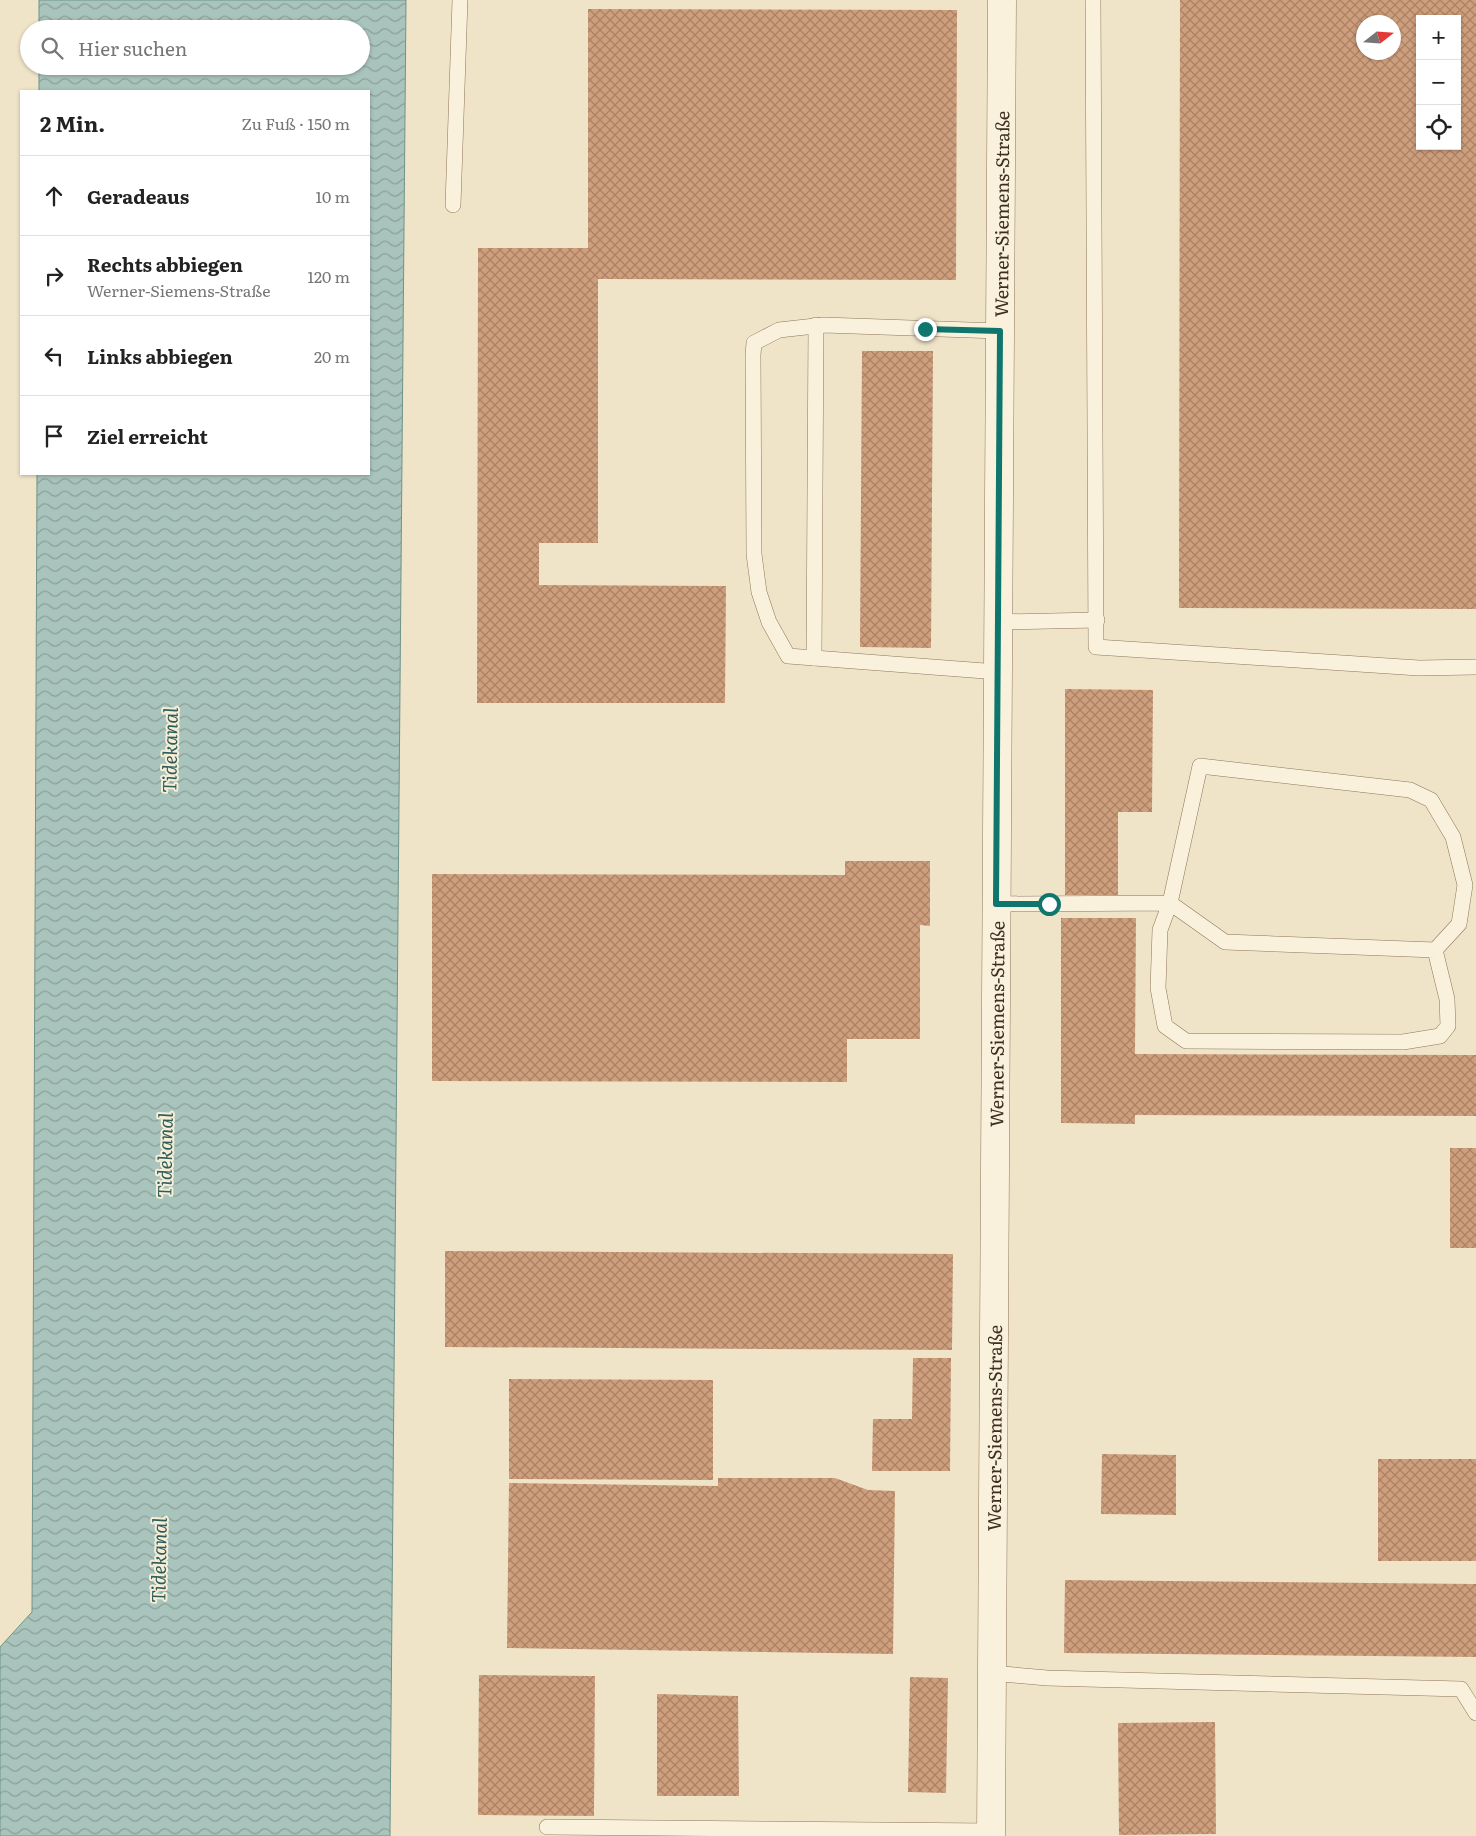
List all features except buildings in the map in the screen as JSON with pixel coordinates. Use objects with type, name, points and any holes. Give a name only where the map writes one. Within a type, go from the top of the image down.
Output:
[{"type":"street","name":"Werner-Siemens-Straße","points":[[991,1833],[1002,0]]},
{"type":"lane","points":[[453,205],[460,0]]},
{"type":"lane","points":[[1093,0],[1096,648],[1418,668],[1476,667]]},
{"type":"lane","points":[[814,658],[816,326]]},
{"type":"lane","points":[[998,672],[788,656],[769,622],[759,592],[754,554],[753,355],[754,343],[779,330],[816,326],[1000,331]]},
{"type":"lane","points":[[998,622],[1097,620]]},
{"type":"lane","points":[[996,904],[1170,903],[1225,942],[1435,950],[1459,924],[1465,885],[1453,837],[1431,800],[1410,790],[1200,766],[1170,903],[1160,930],[1158,988],[1165,1026],[1186,1041],[1403,1042],[1440,1036],[1448,1026],[1447,999],[1435,950]]},
{"type":"lane","points":[[992,1673],[1046,1678],[1461,1689],[1476,1713]]},
{"type":"lane","points":[[546,1827],[991,1833]]},
{"type":"water","name":"Tidekanal","points":[[39,0],[406,0],[390,1836],[0,1836],[0,1647],[32,1612],[37,475],[370,475],[370,90],[39,90],[39,75],[370,75],[370,20],[39,20]]},
{"type":"route","points":[[925,329],[1000,331],[996,904],[1049,904]]}]
